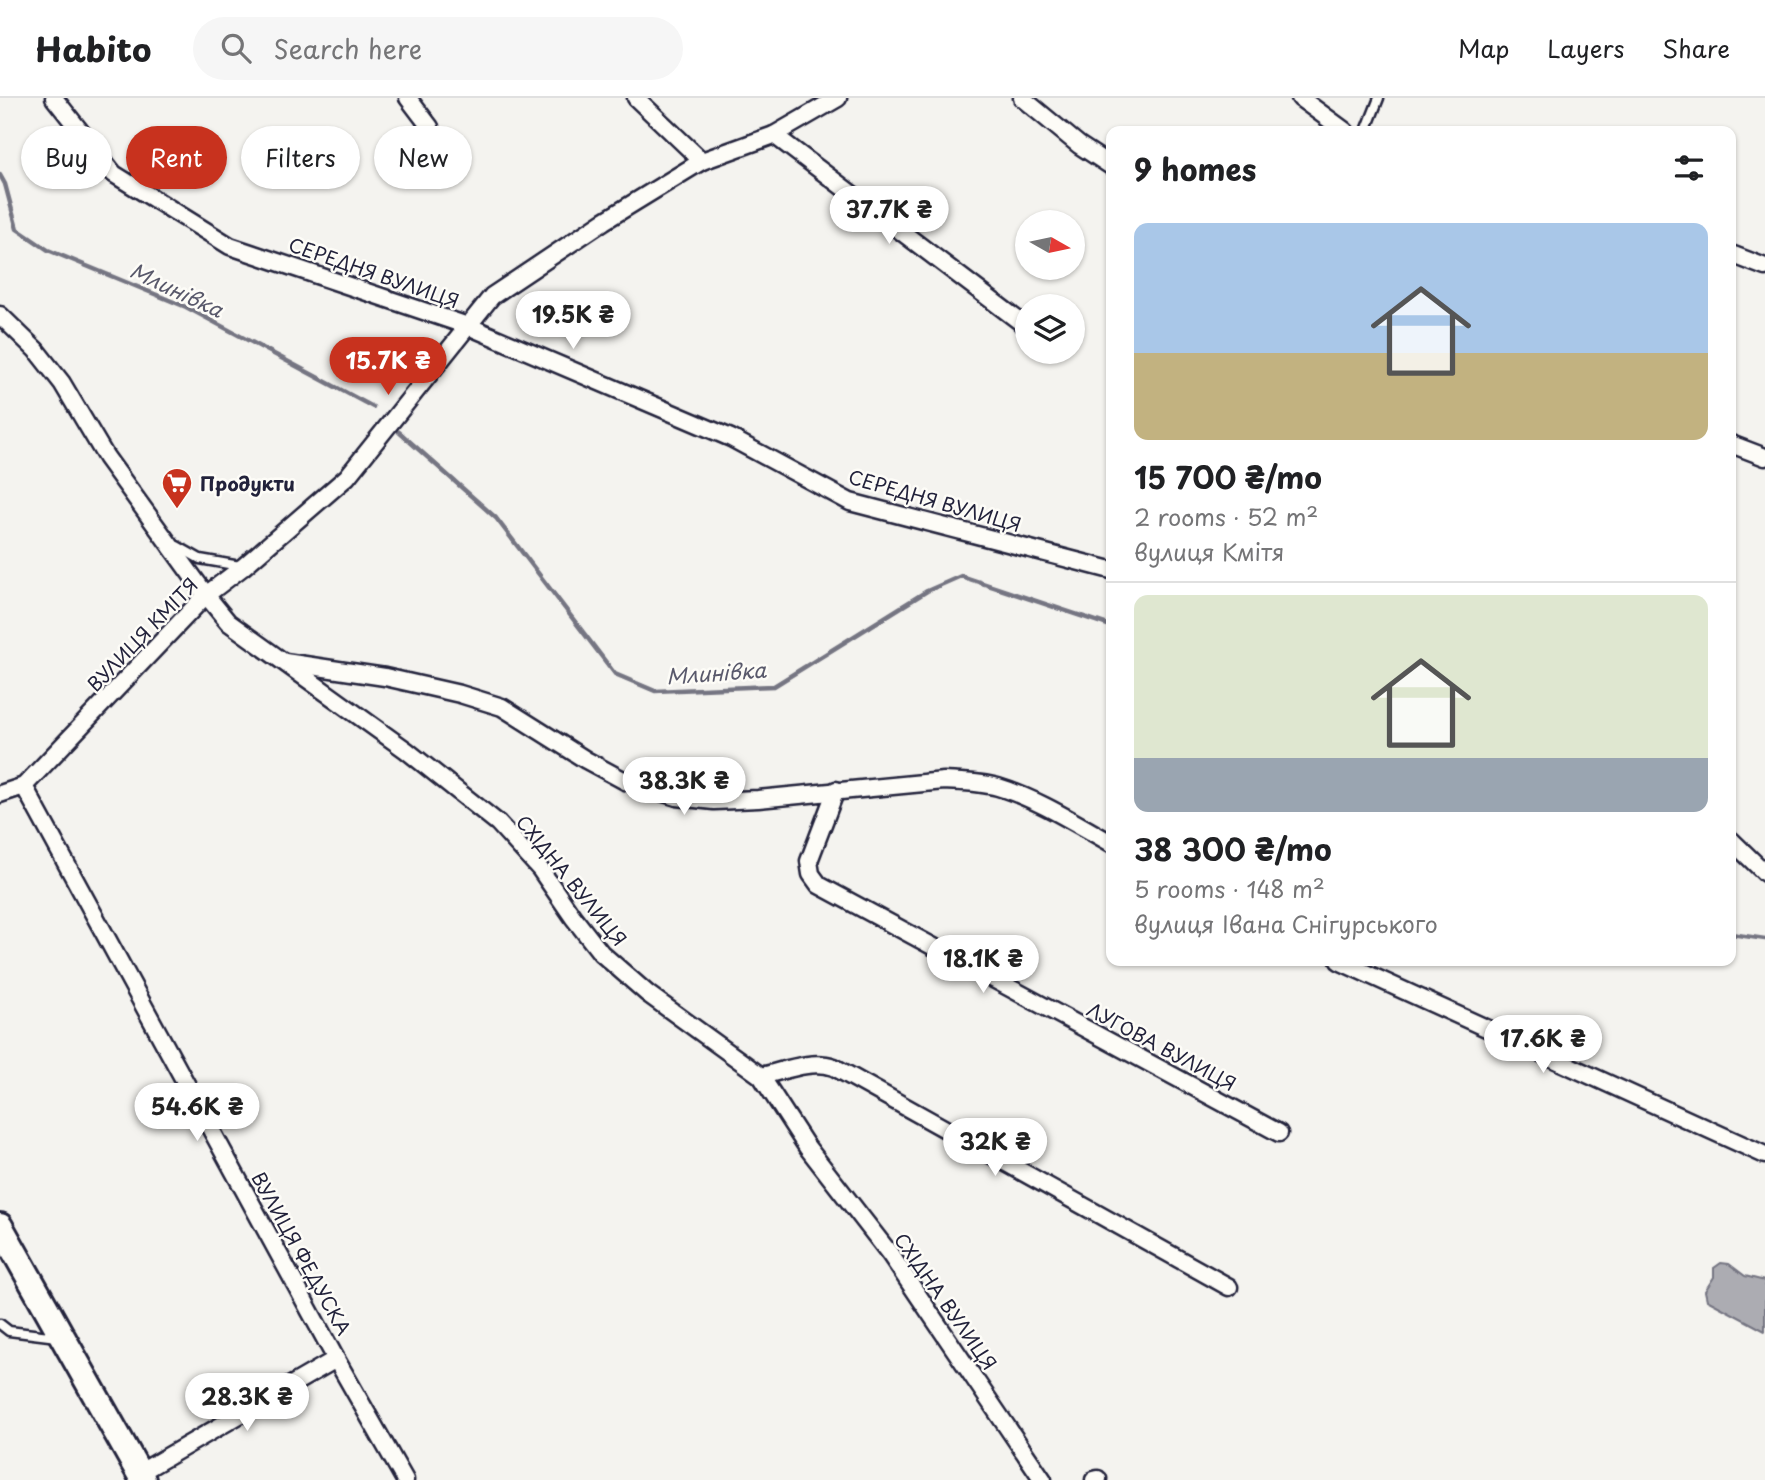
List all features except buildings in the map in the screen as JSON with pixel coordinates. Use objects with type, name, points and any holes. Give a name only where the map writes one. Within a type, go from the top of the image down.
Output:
[{"type":"main road","points":[[0,1226],[141,1477]]},
{"type":"street","name":"СЕРЕДНЯ ВУЛИЦЯ","points":[[54,98],[114,174],[230,246],[468,326],[731,438],[850,502],[1106,569]]},
{"type":"street","points":[[408,98],[429,126]]},
{"type":"street","points":[[636,98],[702,161]]},
{"type":"street","name":"ВУЛИЦЯ КМІТЯ","points":[[0,794],[24,786],[206,595],[243,567],[347,477],[492,296],[604,221],[702,161],[774,135],[838,98]]},
{"type":"street","points":[[1022,98],[1079,145],[1106,163]]},
{"type":"street","points":[[1300,98],[1338,126]]},
{"type":"street","points":[[774,135],[1015,318]]},
{"type":"street","points":[[1736,256],[1765,267]]},
{"type":"street","name":"СХІДНА ВУЛИЦЯ","points":[[0,314],[36,350],[62,383],[106,457],[228,622],[406,750],[489,815],[540,869],[601,953],[648,994],[761,1076],[807,1147],[890,1254],[1043,1480]]},
{"type":"street","points":[[1736,446],[1765,457]]},
{"type":"street","points":[[282,662],[385,677],[460,694],[502,707],[625,782],[677,797],[714,801],[758,799],[944,781],[996,786],[1029,798],[1106,840]]},
{"type":"street","name":"ВУЛИЦЯ ФЕДУСКА","points":[[24,786],[336,1359],[405,1480]]},
{"type":"street","name":"ЛУГОВА ВУЛИЦЯ","points":[[836,790],[809,861],[811,874],[819,885],[1279,1133]]},
{"type":"street","points":[[1736,845],[1765,873]]},
{"type":"street","points":[[1350,966],[1765,1155]]},
{"type":"street","points":[[761,1076],[823,1063],[834,1067],[1228,1287]]},
{"type":"street","points":[[141,1477],[336,1359]]},
{"type":"lane","points":[[1368,126],[1380,98]]},
{"type":"lane","points":[[166,538],[200,559],[243,567]]},
{"type":"lane","points":[[0,1324],[9,1331],[62,1338]]},
{"type":"shaded area","points":[[1721,1263],[1729,1264],[1745,1276],[1765,1281],[1765,1331],[1707,1300],[1705,1291],[1714,1277],[1714,1268]]},
{"type":"waterway","name":"Млинівка","points":[[0,175],[17,229],[48,250],[186,307],[373,407]]},
{"type":"waterway","name":"Млинівка","points":[[399,432],[496,518],[615,674],[655,691],[774,686],[927,591],[961,576],[1106,624]]},
{"type":"waterway","name":"Млинівка","points":[[1736,935],[1765,939]]},
{"type":"place","name":"Продукти","points":[[177,510]]}]
